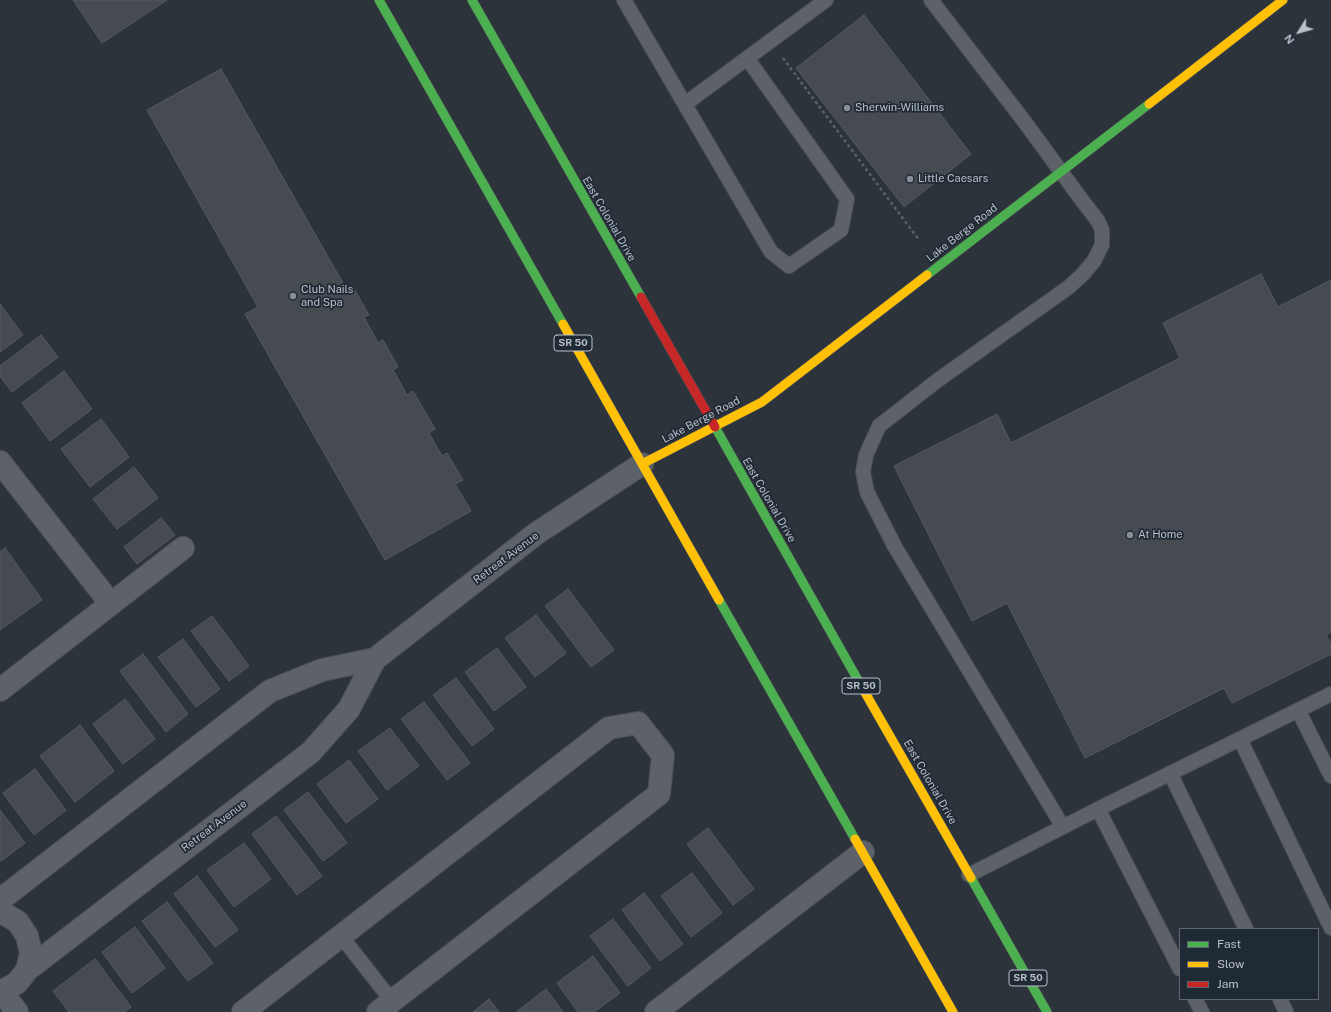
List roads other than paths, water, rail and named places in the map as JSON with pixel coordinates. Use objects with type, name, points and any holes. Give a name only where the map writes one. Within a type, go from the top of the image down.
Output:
[{"type":"main road","name":"SR 50","points":[[378,0],[953,1012]]},
{"type":"main road","name":"East Colonial Drive","points":[[472,0],[1047,1012]]},
{"type":"main road","name":"Lake Berge Road","points":[[642,464],[762,402],[1283,0]]},
{"type":"street","points":[[0,462],[111,604]]},
{"type":"street","name":"Retreat Avenue","points":[[1,992],[17,983],[27,970],[311,752],[349,709],[375,659],[537,533],[642,464]]},
{"type":"street","points":[[0,690],[183,548]]},
{"type":"street","name":"Retreat Avenue","points":[[0,900],[270,691],[322,670],[375,659]]},
{"type":"street","points":[[243,1012],[609,728],[638,724],[663,755],[659,794],[385,1007]]},
{"type":"street","points":[[656,1012],[863,852]]},
{"type":"street","points":[[0,912],[18,922],[27,936],[31,953],[27,970]]},
{"type":"street","points":[[1,992],[17,1012]]},
{"type":"lane","points":[[624,0],[771,252],[789,266],[841,230],[847,199],[747,58]]},
{"type":"lane","points":[[685,104],[826,0]]},
{"type":"lane","points":[[931,0],[1042,144],[1098,221],[1102,230],[1102,245],[1094,261],[1069,287],[938,380],[879,426],[866,455],[863,472],[867,492],[895,546],[1063,827]]},
{"type":"lane","points":[[969,875],[1098,809],[1331,694]]},
{"type":"lane","points":[[1298,710],[1331,776]]},
{"type":"lane","points":[[1240,739],[1331,928]]},
{"type":"lane","points":[[1170,773],[1246,928]]},
{"type":"lane","points":[[1098,809],[1179,967]]},
{"type":"lane","points":[[341,936],[385,1007]]},
{"type":"lane","points":[[1196,1000],[1202,1012]]},
{"type":"lane","points":[[1280,1000],[1286,1012]]},
{"type":"place","name":"Sherwin-Williams","points":[[847,108]]},
{"type":"place","name":"Little Caesars","points":[[910,179]]},
{"type":"place","name":"Club Nails and Spa","points":[[293,296]]},
{"type":"place","name":"At Home","points":[[1130,535]]}]
